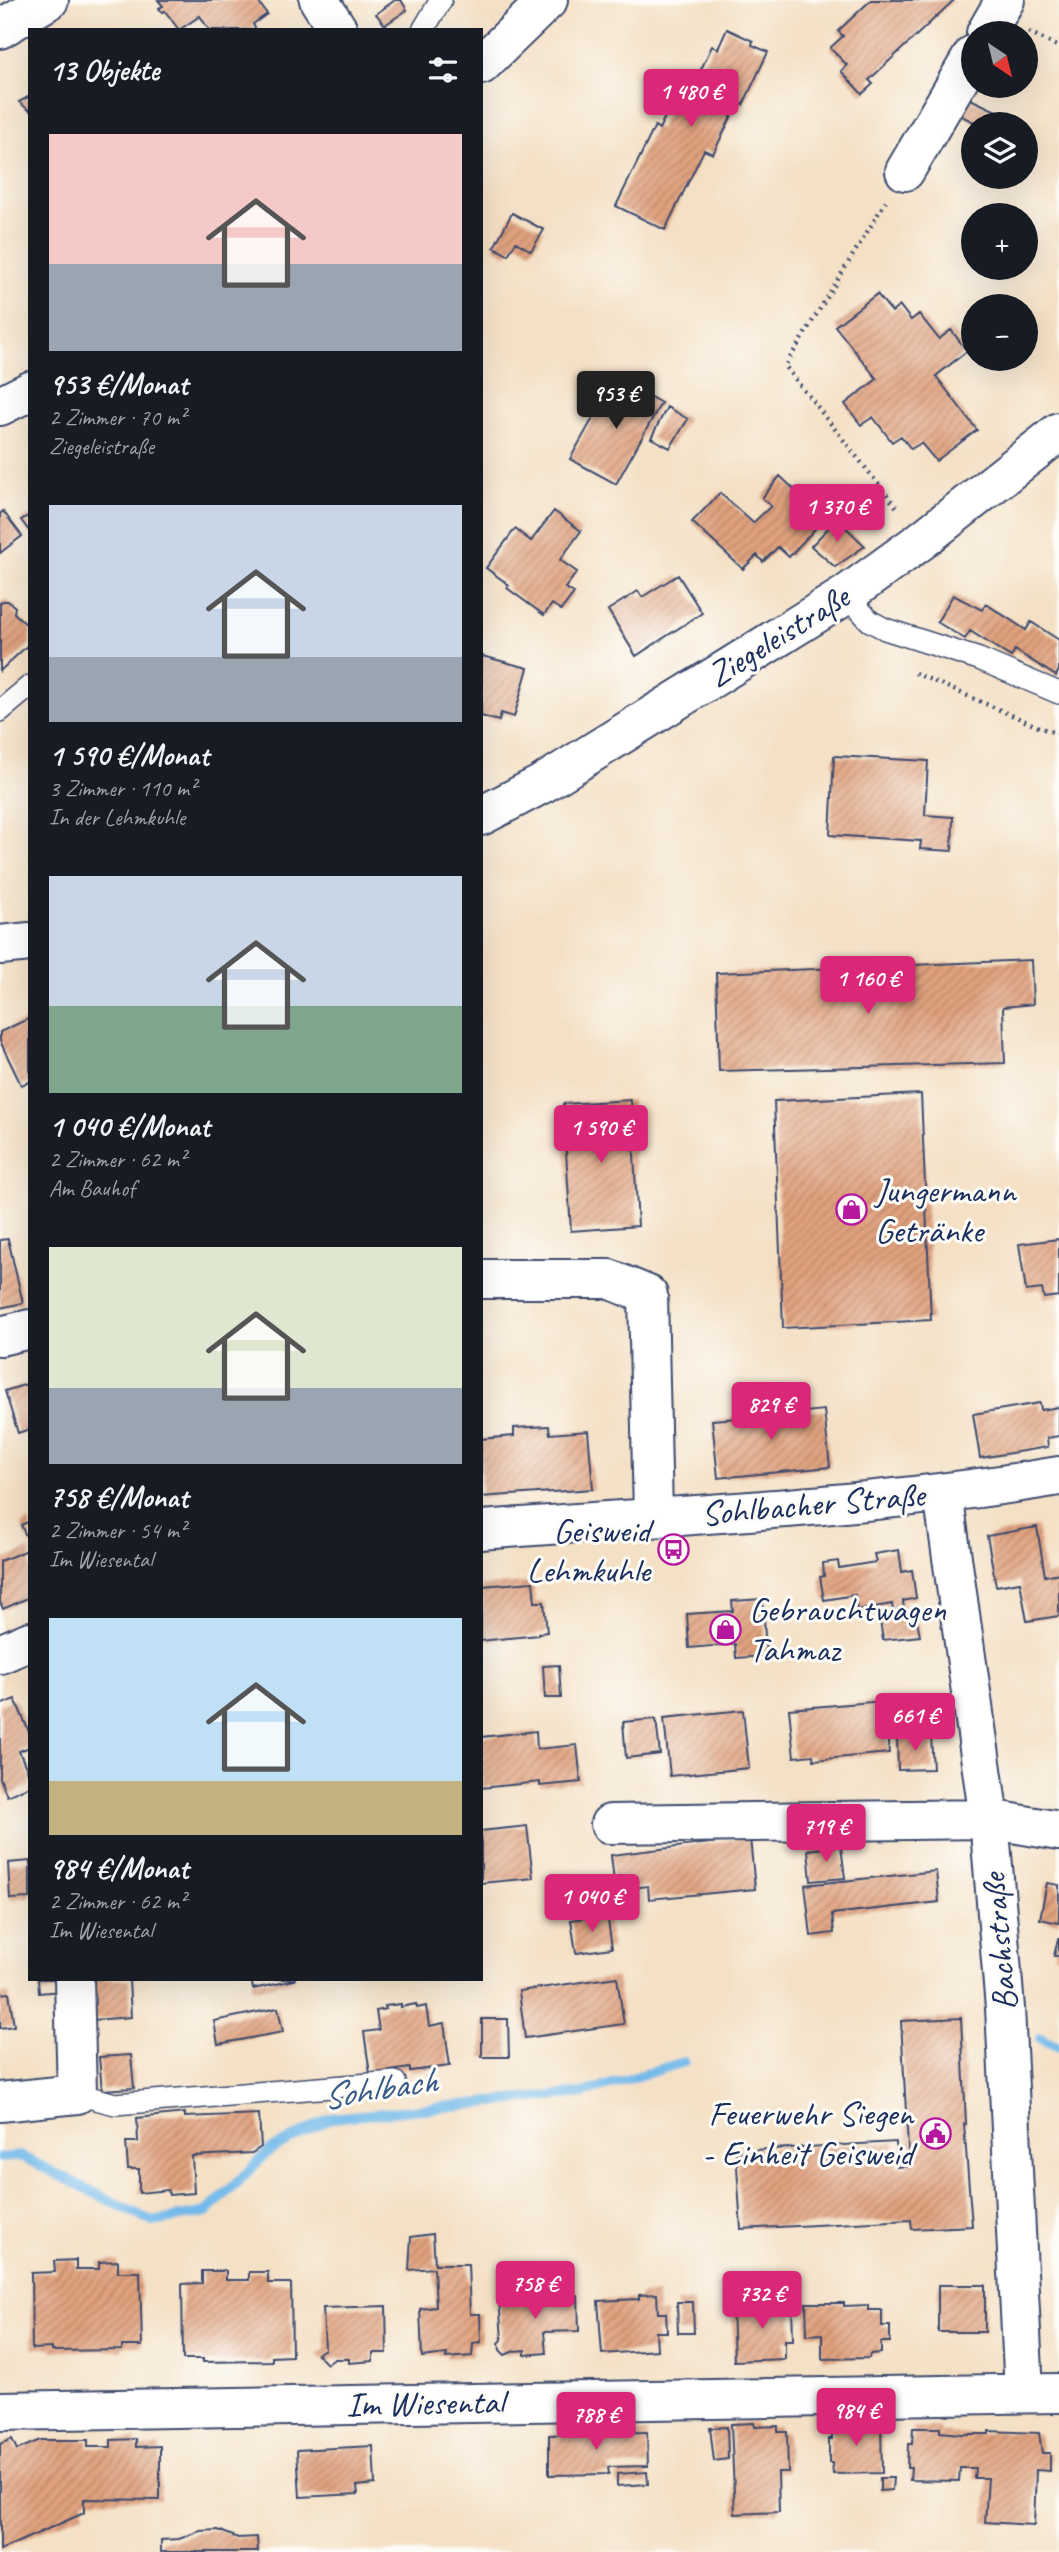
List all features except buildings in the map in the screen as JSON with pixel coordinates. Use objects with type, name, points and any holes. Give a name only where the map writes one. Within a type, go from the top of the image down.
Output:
[{"type":"street","points":[[0,29],[49,0]]},
{"type":"street","points":[[319,0],[337,28]]},
{"type":"street","points":[[483,63],[548,0]]},
{"type":"street","points":[[993,21],[1005,0]]},
{"type":"street","points":[[905,171],[961,75]]},
{"type":"street","points":[[0,406],[28,392]]},
{"type":"street","name":"Ziegeleistraße","points":[[483,815],[542,784],[846,595],[922,540],[1059,432]]},
{"type":"street","points":[[0,945],[28,942]]},
{"type":"street","points":[[483,1279],[609,1279],[648,1294],[653,1516]]},
{"type":"street","points":[[0,1336],[28,1329]]},
{"type":"street","name":"Sohlbacher Straße","points":[[483,1530],[793,1508],[943,1494],[1059,1476]]},
{"type":"street","name":"Bachstraße","points":[[943,1494],[989,1819],[1042,2393]]},
{"type":"street","points":[[0,1654],[28,1643]]},
{"type":"street","points":[[610,1824],[989,1819],[1059,1831]]},
{"type":"street","points":[[0,2102],[78,2094],[74,1981]]},
{"type":"street","name":"Im Wiesental","points":[[0,2411],[1042,2393]]},
{"type":"lane","points":[[424,28],[441,0]]},
{"type":"lane","points":[[846,595],[870,621],[885,629],[979,659],[1059,693]]},
{"type":"lane","points":[[0,711],[28,689]]},
{"type":"lane","points":[[78,2094],[115,2104],[395,2082]]},
{"type":"path","points":[[905,171],[785,366],[922,540]]},
{"type":"path","points":[[914,673],[1059,734]]},
{"type":"waterway","name":"Sohlbach","points":[[1040,2038],[1059,2047]]},
{"type":"waterway","name":"Sohlbach","points":[[0,2158],[21,2156],[153,2222],[207,2212],[269,2151],[331,2118],[583,2093],[684,2062]]},
{"type":"place","name":"Jungermann Getränke","points":[[852,1210]]},
{"type":"place","name":"Geisweid Lehmkuhle","points":[[673,1550]]},
{"type":"place","name":"Gebrauchtwagen Tahmaz","points":[[726,1629]]},
{"type":"place","name":"Feuerwehr Siegen - Einheit Geisweid","points":[[936,2133]]}]
